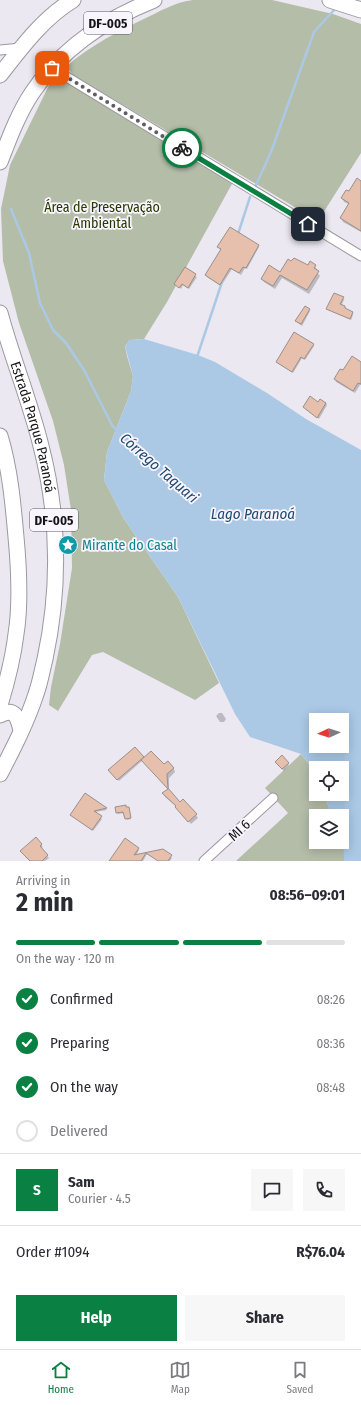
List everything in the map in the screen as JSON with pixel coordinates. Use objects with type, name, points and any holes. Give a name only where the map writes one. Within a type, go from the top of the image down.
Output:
[{"type":"main road","name":"DF-005","points":[[0,76],[21,48],[54,13],[73,0]]},
{"type":"main road","name":"DF-005","points":[[0,162],[24,107],[32,93],[52,68],[95,30],[154,0]]},
{"type":"main road","points":[[330,0],[361,10]]},
{"type":"main road","name":"Estrada Parque Paranoá","points":[[0,313],[31,406],[40,441],[54,515],[56,573],[55,600],[50,634],[36,694],[0,774]]},
{"type":"main road","name":"DF-005","points":[[0,436],[12,492],[19,589],[16,633],[9,673],[0,705]]},
{"type":"main road","points":[[0,715],[9,712],[13,713],[21,730]]},
{"type":"street","points":[[0,50],[21,48]]},
{"type":"street","points":[[52,68],[361,256]]},
{"type":"street","name":"MI 6","points":[[204,861],[273,798]]},
{"type":"green space","points":[[193,0],[272,0],[333,14],[361,24],[361,153],[318,221],[73,75],[66,67],[95,45],[117,32],[171,6]]},
{"type":"green space","name":"Área de Preservação Ambiental","points":[[51,81],[73,81],[233,182],[167,302],[144,339],[130,340],[125,346],[133,376],[131,391],[107,452],[104,480],[124,519],[178,597],[219,683],[195,700],[103,652],[92,655],[58,711],[49,705],[72,568],[71,510],[64,465],[53,421],[19,323],[3,261],[1,209],[10,165]]},
{"type":"green space","points":[[301,754],[309,764],[309,801],[327,801],[329,809],[309,809],[309,849],[344,849],[344,861],[236,861],[288,813],[265,788]]},
{"type":"water","name":"Lago Paranoá","points":[[144,339],[198,355],[215,362],[267,393],[306,419],[361,450],[361,861],[344,861],[343,849],[349,849],[349,809],[329,809],[327,801],[349,801],[349,761],[309,761],[309,764],[301,754],[250,737],[235,714],[178,597],[124,519],[104,480],[107,452],[131,391],[133,376],[125,346],[130,340]]},
{"type":"building","points":[[357,178],[361,181],[361,231],[340,218],[349,203],[341,198],[346,190],[349,191]]},
{"type":"building","points":[[230,227],[259,245],[246,268],[243,267],[239,273],[230,268],[220,285],[205,275],[221,249],[217,247]]},
{"type":"building","points":[[294,258],[308,265],[310,261],[316,265],[314,268],[319,271],[307,290],[280,275],[273,286],[261,279],[269,265],[280,272],[288,259],[291,261]]},
{"type":"building","points":[[185,267],[196,274],[188,288],[182,284],[179,288],[174,284]]},
{"type":"building","points":[[334,293],[344,297],[340,304],[353,312],[350,319],[326,309]]},
{"type":"building","points":[[305,306],[310,309],[301,324],[295,321]]},
{"type":"building","points":[[294,332],[314,344],[304,359],[301,357],[292,372],[276,362]]},
{"type":"building","points":[[352,356],[361,362],[361,384],[358,383],[353,391],[334,379],[340,369],[343,370]]},
{"type":"building","points":[[310,396],[318,402],[320,399],[326,403],[317,418],[303,407]]},
{"type":"building","points":[[135,747],[144,757],[117,780],[108,770]]},
{"type":"building","points":[[151,751],[164,764],[168,761],[174,768],[167,774],[168,788],[180,802],[183,799],[197,814],[188,822],[175,807],[176,806],[162,793],[168,789],[141,760]]},
{"type":"building","points":[[282,755],[289,763],[282,769],[275,762]]},
{"type":"building","points":[[85,793],[107,808],[94,811],[102,816],[92,830],[70,815]]},
{"type":"building","points":[[126,805],[126,807],[129,807],[131,818],[125,819],[123,812],[116,813],[115,807]]},
{"type":"building","points":[[36,837],[42,844],[40,846],[48,855],[42,861],[30,861],[20,851]]},
{"type":"building","points":[[125,838],[139,848],[134,855],[163,849],[172,855],[168,861],[158,861],[146,853],[141,861],[109,861]]},
{"type":"waterway","points":[[256,185],[271,152],[314,32],[335,9]]},
{"type":"waterway","points":[[238,234],[250,197]]},
{"type":"waterway","name":"Córrego Taquari","points":[[11,209],[29,253],[40,303],[53,330],[66,343],[84,370],[112,425],[118,433]]},
{"type":"waterway","points":[[197,357],[223,279]]},
{"type":"way so far","points":[[52,68],[182,148]]},
{"type":"place","name":"Mirante do Casal","points":[[68,545]]},
{"type":"route","points":[[182,148],[308,224]]}]
